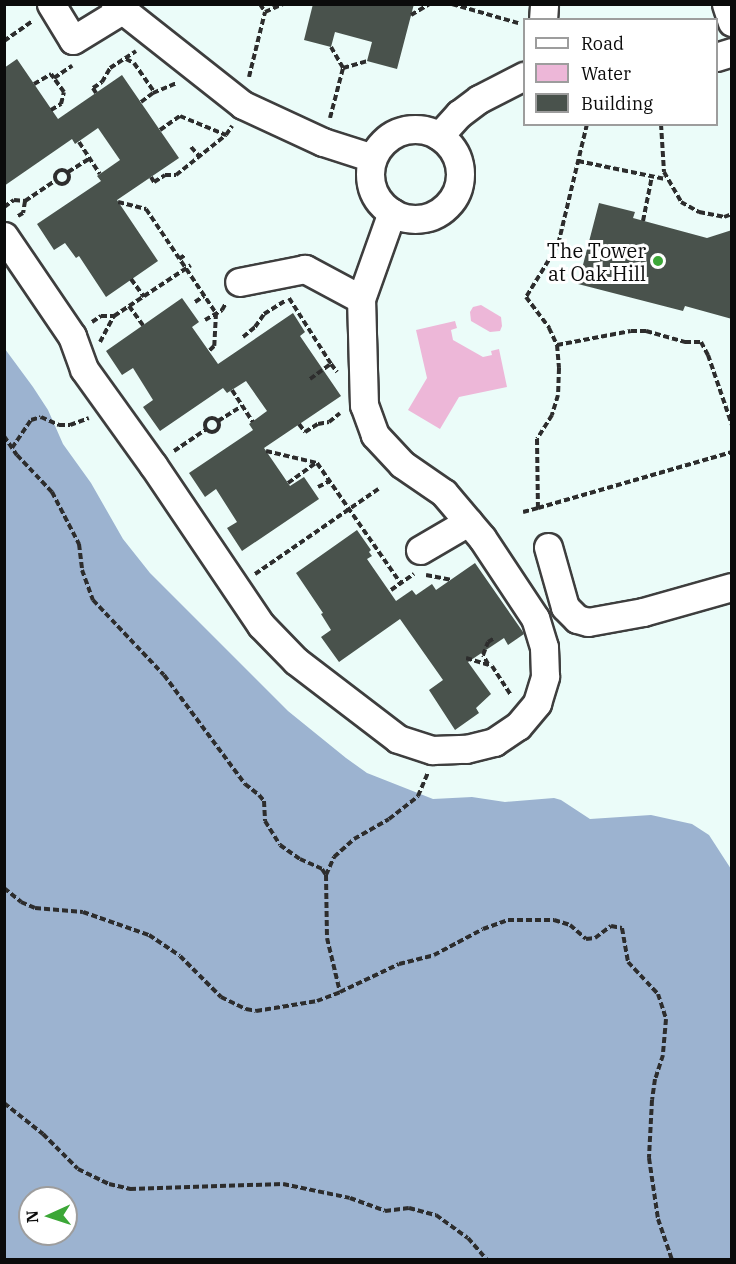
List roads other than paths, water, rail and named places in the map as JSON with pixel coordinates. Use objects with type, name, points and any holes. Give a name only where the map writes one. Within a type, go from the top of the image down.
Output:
[{"type":"street","points":[[726,4],[732,22]]},
{"type":"street","points":[[52,6],[73,40],[118,7],[243,105],[324,141],[373,158]]},
{"type":"street","points":[[439,136],[459,114],[478,99],[523,77]]},
{"type":"street","points":[[421,129],[439,136],[448,144],[459,164],[458,187],[453,197],[446,206],[426,217],[403,217],[392,212],[384,206],[373,189],[371,179],[373,158],[384,141],[401,131],[421,129]]},
{"type":"street","points":[[9,228],[72,336],[84,369],[261,625],[296,661],[398,739],[432,750],[466,749],[494,742],[526,718],[537,703],[545,676],[544,646],[535,618],[482,538],[444,493],[402,464],[375,435],[364,398],[361,299],[392,212]]},
{"type":"street","points":[[239,282],[305,269],[361,299]]},
{"type":"street","points":[[418,562],[468,522]]},
{"type":"street","points":[[548,547],[565,607],[577,619],[588,622],[604,622],[732,587]]},
{"type":"water","points":[[481,305],[501,317],[500,331],[490,332],[471,321],[470,312],[473,307]]},
{"type":"water","points":[[455,321],[457,328],[451,330],[453,340],[483,357],[492,355],[491,351],[499,349],[507,387],[459,397],[440,429],[408,410],[427,378],[416,330]]},
{"type":"place","name":"The Tower at Oak Hill","points":[[658,261]]}]
